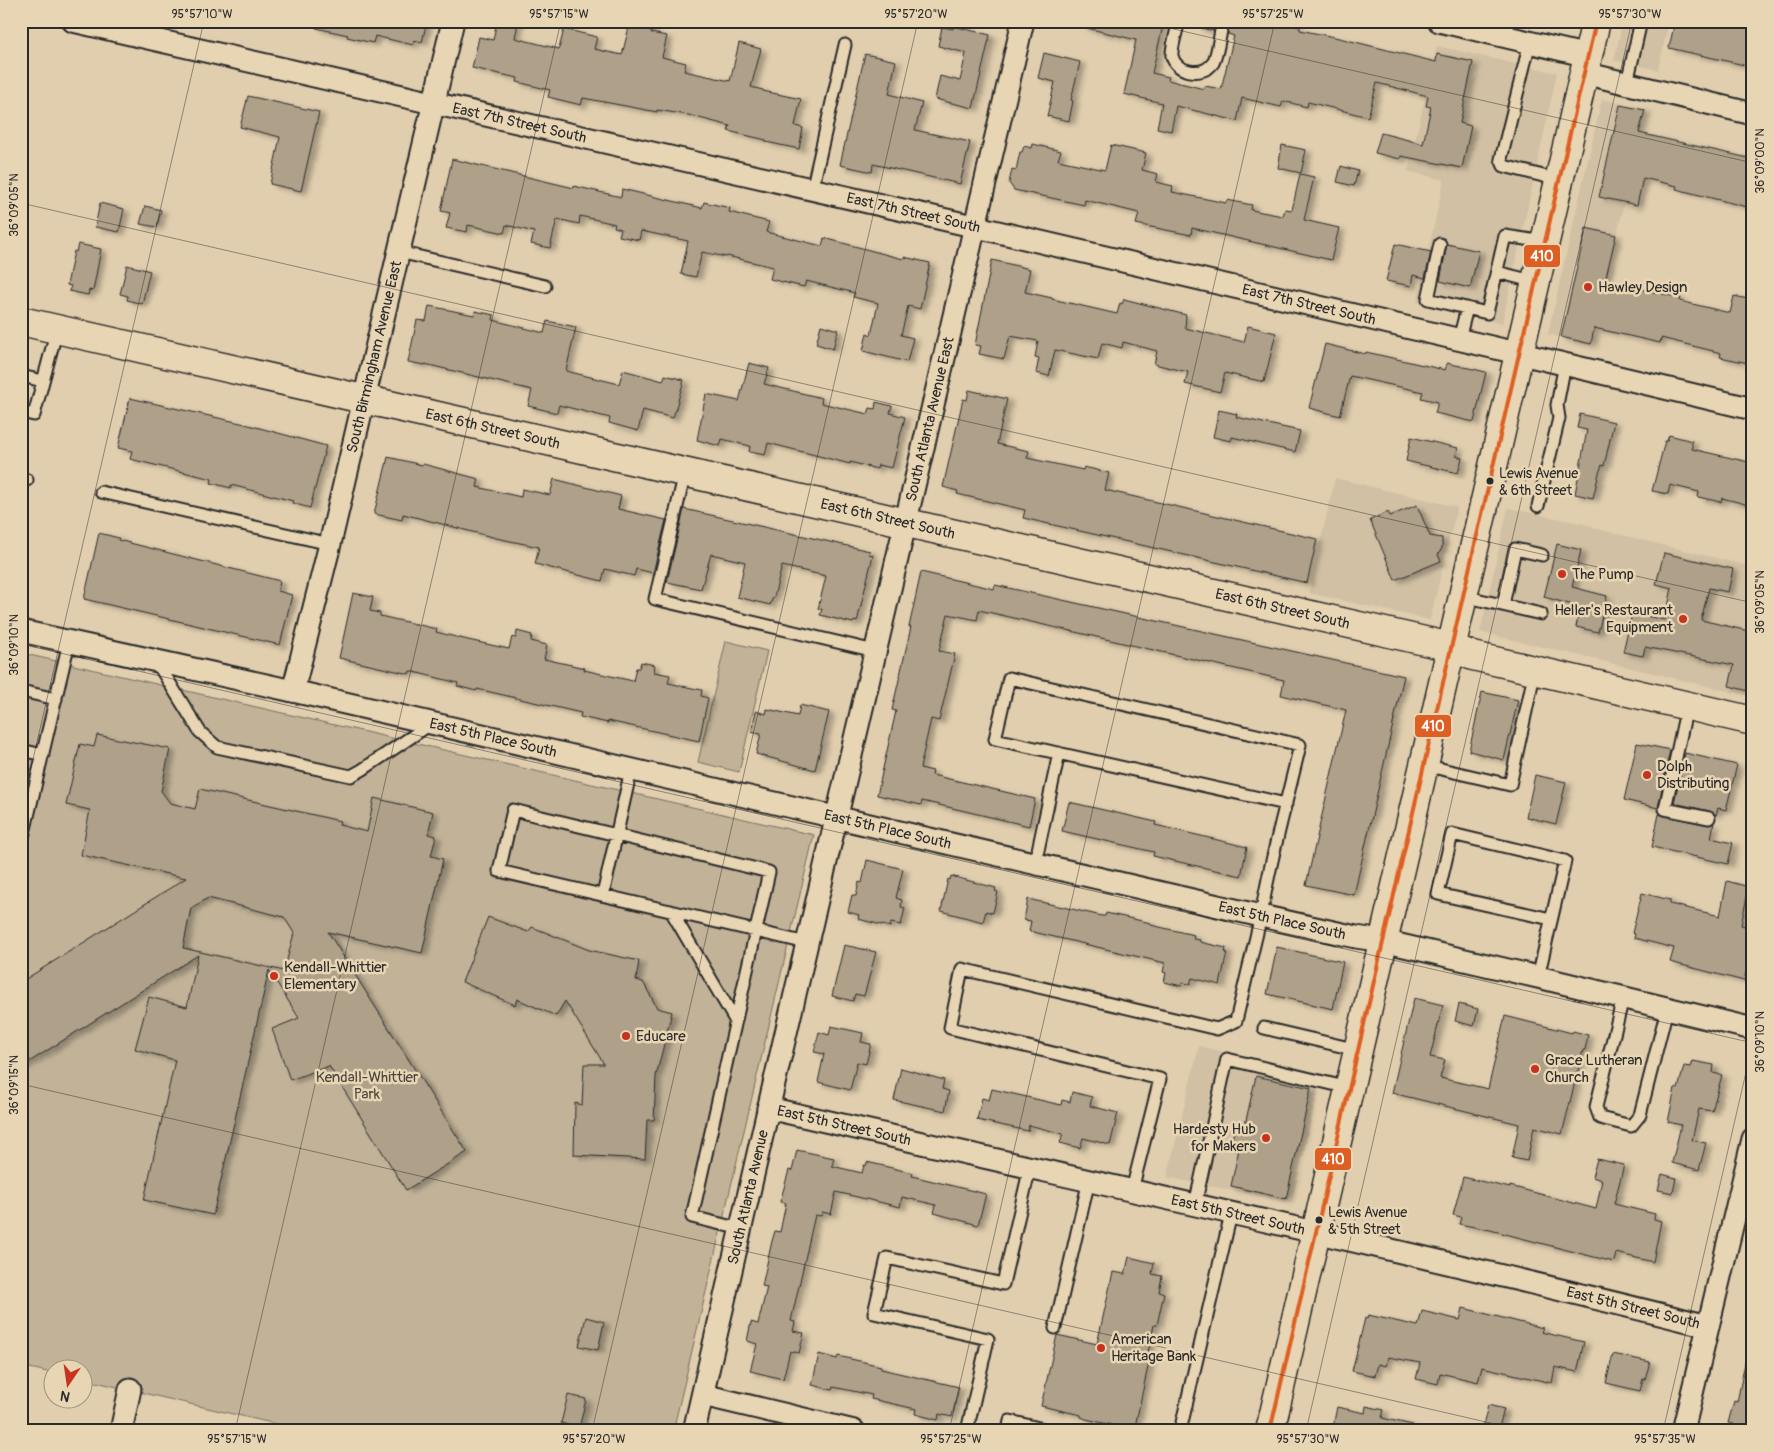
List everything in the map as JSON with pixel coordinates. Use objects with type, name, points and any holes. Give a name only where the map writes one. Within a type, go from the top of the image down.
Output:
[{"type":"street","name":"South Birmingham Avenue East","points":[[293,691],[330,544],[453,21]]},
{"type":"street","name":"South Atlanta Avenue East","points":[[836,818],[1023,21]]},
{"type":"street","points":[[1439,21],[1507,29],[1530,42],[1627,83],[1753,114]]},
{"type":"street","points":[[1270,1431],[1596,21]]},
{"type":"street","name":"East 7th Street South","points":[[81,22],[138,29],[434,104],[1520,353],[1753,409]]},
{"type":"street","name":"East 6th Street South","points":[[21,321],[1451,647],[1473,656],[1753,721]]},
{"type":"street","name":"East 5th Place South","points":[[21,631],[293,691],[1261,916],[1356,937],[1383,941],[1753,1029]]},
{"type":"street","name":"South Atlanta Avenue","points":[[694,1431],[836,818]]},
{"type":"street","name":"East 5th Street South","points":[[768,1108],[1315,1233],[1394,1249],[1708,1326]]},
{"type":"street","points":[[1683,1431],[1753,1139]]},
{"type":"street","points":[[121,1431],[130,1389]]},
{"type":"street","points":[[703,1396],[854,1431]]},
{"type":"lane","points":[[1179,21],[1172,54],[1176,64],[1182,69],[1200,72],[1214,62],[1223,21]]},
{"type":"lane","points":[[1627,83],[1641,21]]},
{"type":"lane","points":[[1530,42],[1501,159],[1504,166],[1560,180]]},
{"type":"lane","points":[[812,190],[844,44]]},
{"type":"lane","points":[[1440,244],[1428,299],[1487,313],[1506,236],[1545,242]]},
{"type":"lane","points":[[399,252],[545,286]]},
{"type":"lane","points":[[1497,272],[1536,282]]},
{"type":"lane","points":[[1459,339],[1467,308]]},
{"type":"lane","points":[[21,412],[34,415],[57,329]]},
{"type":"lane","points":[[1538,506],[1559,418],[1557,405],[1565,364]]},
{"type":"lane","points":[[21,376],[43,381]]},
{"type":"lane","points":[[685,471],[655,600],[875,651]]},
{"type":"lane","points":[[101,492],[330,544]]},
{"type":"lane","points":[[1502,605],[1515,549],[1542,555]]},
{"type":"lane","points":[[1463,596],[1541,614]]},
{"type":"lane","points":[[21,846],[26,804],[43,755],[69,642]]},
{"type":"lane","points":[[156,661],[200,732],[217,747],[351,776],[432,723]]},
{"type":"lane","points":[[1424,765],[1510,785],[1535,670]]},
{"type":"lane","points":[[1132,1190],[1160,1079],[950,1028],[962,970],[1217,1029],[1236,1021],[1300,745],[1009,678],[995,738],[1286,804]]},
{"type":"lane","points":[[21,691],[56,699]]},
{"type":"lane","points":[[1687,706],[1666,809],[1709,818]]},
{"type":"lane","points":[[21,750],[43,755]]},
{"type":"lane","points":[[1035,864],[1059,753]]},
{"type":"lane","points":[[603,895],[632,770]]},
{"type":"lane","points":[[741,1229],[692,1217],[735,1020],[755,931],[769,872],[512,810],[499,871],[671,912],[755,931],[808,943]]},
{"type":"lane","points":[[1538,977],[1565,860],[1452,834],[1438,894],[1551,919]]},
{"type":"lane","points":[[671,912],[735,1020]]},
{"type":"lane","points":[[1623,998],[1596,1107],[1600,1118],[1631,1126],[1640,1116],[1667,1008]]},
{"type":"lane","points":[[1264,1028],[1358,1050]]},
{"type":"lane","points":[[1195,1205],[1227,1059],[1349,1088]]},
{"type":"lane","points":[[967,1431],[988,1339],[874,1313],[887,1258],[1003,1284],[1030,1167]]},
{"type":"lane","points":[[1055,1328],[1089,1180]]},
{"type":"lane","points":[[1180,1431],[1231,1214]]},
{"type":"lane","points":[[1008,1431],[1010,1421],[1051,1431]]},
{"type":"shaded area","points":[[1623,21],[1669,21],[1658,70],[1614,60]]},
{"type":"shaded area","points":[[1437,46],[1557,73],[1502,324],[1417,302],[1444,180],[1408,171]]},
{"type":"shaded area","points":[[1602,99],[1646,110],[1591,345],[1548,334]]},
{"type":"shaded area","points":[[1335,478],[1457,507],[1430,620],[1309,593]]},
{"type":"shaded area","points":[[1508,508],[1593,526],[1593,528],[1753,567],[1753,697],[1480,632]]},
{"type":"shaded area","points":[[1199,1046],[1322,1075],[1294,1193],[1286,1202],[1167,1177]]},
{"type":"green space","points":[[726,641],[767,651],[739,772],[698,762]]},
{"type":"green space","name":"Kendall-Whittier Park","points":[[21,653],[814,835],[673,1431],[306,1431],[92,1381],[92,1360],[42,1360],[42,1371],[21,1366]]},
{"type":"building","points":[[317,21],[427,21],[422,42],[414,40],[413,45],[375,36],[373,43],[347,37],[348,35],[316,28]]},
{"type":"building","points":[[497,21],[518,23],[515,38],[559,49],[564,29],[597,37],[594,49],[622,55],[630,23],[652,29],[651,33],[667,36],[662,57],[686,63],[684,71],[730,81],[739,43],[761,49],[751,87],[801,99],[795,126],[803,128],[799,149],[728,131],[730,126],[688,115],[657,110],[657,112],[583,98],[581,105],[548,97],[550,90],[517,82],[518,78],[472,68],[479,37],[493,40]]},
{"type":"building","points":[[1084,21],[1164,21],[1152,73],[1169,77],[1168,80],[1204,89],[1205,86],[1221,89],[1234,36],[1228,34],[1230,21],[1278,21],[1300,27],[1300,30],[1436,62],[1437,54],[1473,62],[1460,123],[1471,126],[1462,168],[1401,156],[1400,159],[1375,153],[1381,133],[1423,144],[1431,107],[1426,106],[1428,96],[1377,83],[1368,117],[1308,102],[1307,107],[1283,101],[1281,107],[1242,98],[1237,121],[1176,106],[1171,131],[1157,128],[1162,103],[1124,94],[1136,40],[1083,27]]},
{"type":"building","points":[[1199,21],[1215,21],[1213,31],[1198,27]]},
{"type":"building","points":[[1675,21],[1739,21],[1753,24],[1753,67],[1669,48]]},
{"type":"building","points":[[953,26],[990,35],[973,108],[935,99],[940,76],[960,81],[966,53],[938,46],[942,27],[953,29]]},
{"type":"building","points":[[1044,53],[1080,62],[1071,100],[1073,101],[1069,121],[1047,116],[1055,82],[1038,78]]},
{"type":"building","points":[[865,54],[896,61],[889,94],[922,103],[915,130],[970,142],[960,184],[873,164],[872,172],[840,165]]},
{"type":"building","points":[[248,96],[319,112],[301,191],[270,184],[280,137],[240,127]]},
{"type":"building","points":[[1620,105],[1645,110],[1639,133],[1753,159],[1753,185],[1747,207],[1676,189],[1677,186],[1643,178],[1637,205],[1599,197]]},
{"type":"building","points":[[1033,144],[1061,151],[1058,160],[1105,170],[1111,145],[1146,153],[1142,170],[1158,174],[1156,182],[1173,186],[1172,192],[1226,203],[1227,200],[1252,205],[1251,210],[1283,216],[1285,209],[1292,210],[1300,174],[1314,177],[1304,220],[1339,228],[1331,260],[1192,228],[1191,235],[1136,224],[1139,213],[1085,200],[1084,205],[1014,190],[1009,183],[1012,169],[1016,170],[1020,152],[1022,152],[1024,146],[1032,148]]},
{"type":"building","points":[[1282,145],[1306,150],[1301,173],[1278,168]]},
{"type":"building","points":[[452,159],[574,188],[574,186],[621,197],[622,189],[702,208],[704,202],[730,208],[729,212],[769,222],[766,232],[822,246],[824,238],[903,259],[904,257],[930,263],[920,309],[908,306],[901,335],[913,338],[907,362],[863,351],[867,333],[871,335],[878,303],[853,297],[855,293],[806,281],[804,287],[770,279],[773,267],[702,252],[696,277],[681,274],[688,241],[641,231],[639,240],[619,236],[621,229],[614,227],[615,224],[580,216],[579,224],[557,219],[550,248],[531,244],[534,232],[506,225],[504,233],[468,225],[467,232],[446,228],[450,213],[441,211]]},
{"type":"building","points":[[1341,166],[1358,171],[1354,186],[1337,182]]},
{"type":"building","points":[[100,203],[124,209],[119,232],[95,227]]},
{"type":"building","points":[[145,206],[161,210],[157,227],[140,224]]},
{"type":"building","points":[[1586,228],[1616,235],[1605,281],[1681,298],[1680,301],[1730,313],[1734,296],[1753,300],[1753,364],[1720,357],[1721,353],[1661,338],[1660,343],[1594,328],[1591,344],[1561,337]]},
{"type":"building","points":[[78,244],[101,249],[93,291],[89,290],[88,295],[69,291],[71,286],[67,285],[74,251],[76,252]]},
{"type":"building","points":[[1395,244],[1431,252],[1425,278],[1413,275],[1411,286],[1386,281]]},
{"type":"building","points":[[1447,244],[1479,251],[1470,288],[1440,281]]},
{"type":"building","points":[[992,260],[1030,269],[1025,292],[1052,299],[1117,314],[1120,303],[1122,304],[1124,299],[1186,315],[1185,328],[1244,342],[1248,326],[1276,333],[1264,382],[1225,373],[1220,392],[1185,384],[1188,372],[1154,364],[1157,351],[1123,342],[1122,348],[1102,343],[1098,359],[1055,350],[1049,376],[1036,373],[1039,358],[1035,357],[1038,341],[1010,336],[1004,359],[979,354],[981,346],[975,345]]},
{"type":"building","points":[[127,265],[150,271],[142,304],[127,300],[128,296],[120,294]]},
{"type":"building","points":[[429,306],[474,315],[475,311],[494,315],[493,320],[544,333],[547,321],[576,327],[566,371],[619,384],[623,370],[663,381],[665,375],[684,380],[673,418],[643,410],[638,431],[609,423],[610,418],[559,405],[557,413],[528,406],[532,390],[425,364],[408,362],[417,320],[426,321]]},
{"type":"building","points":[[821,325],[838,330],[833,349],[816,344]]},
{"type":"building","points":[[1325,344],[1445,370],[1447,363],[1486,372],[1474,422],[1435,413],[1438,402],[1421,398],[1423,392],[1350,376],[1340,416],[1309,408]]},
{"type":"building","points":[[749,363],[769,368],[764,384],[822,398],[821,403],[868,414],[870,408],[875,409],[876,402],[892,406],[890,413],[905,417],[892,468],[878,465],[877,469],[850,462],[850,464],[768,443],[765,455],[749,452],[750,446],[722,439],[720,446],[697,440],[706,394],[739,401]]},
{"type":"building","points":[[969,390],[1007,399],[997,444],[1029,451],[1027,458],[1083,470],[1084,467],[1109,473],[1105,490],[1317,539],[1307,583],[1023,518],[1025,510],[957,494],[958,491],[943,487],[963,399],[967,400]]},
{"type":"building","points":[[130,398],[245,424],[326,446],[310,508],[292,503],[293,501],[231,485],[231,488],[211,483],[212,479],[130,459],[132,451],[118,448]]},
{"type":"building","points":[[1219,410],[1237,414],[1236,417],[1300,431],[1295,452],[1232,437],[1231,441],[1213,437]]},
{"type":"building","points":[[1580,414],[1614,422],[1604,466],[1602,465],[1599,473],[1593,498],[1575,494],[1587,430],[1577,428]]},
{"type":"building","points":[[1669,435],[1692,441],[1692,449],[1753,463],[1753,506],[1722,498],[1721,502],[1698,497],[1699,492],[1670,485],[1668,494],[1652,491],[1665,441],[1667,441]]},
{"type":"building","points":[[1411,437],[1458,448],[1456,456],[1462,458],[1458,473],[1406,461]]},
{"type":"building","points":[[388,457],[479,479],[477,487],[521,497],[522,489],[550,495],[554,479],[621,496],[618,509],[666,520],[653,573],[636,569],[634,576],[605,569],[602,581],[535,564],[539,547],[403,514],[402,520],[374,514]]},
{"type":"building","points":[[1417,505],[1430,536],[1442,538],[1442,548],[1438,555],[1441,561],[1395,580],[1370,520],[1388,512],[1390,516]]},
{"type":"building","points":[[684,509],[870,551],[869,554],[873,555],[857,622],[854,621],[853,623],[820,615],[822,609],[818,609],[826,576],[782,566],[770,605],[737,597],[745,562],[711,554],[701,589],[667,582]]},
{"type":"building","points":[[99,533],[119,538],[118,540],[280,581],[278,591],[292,595],[280,645],[84,599]]},
{"type":"building","points":[[1557,544],[1581,550],[1572,587],[1607,596],[1598,632],[1576,627],[1580,607],[1544,597]]},
{"type":"building","points":[[1664,553],[1733,569],[1728,592],[1709,588],[1701,620],[1753,632],[1753,692],[1729,686],[1734,665],[1645,647],[1643,656],[1623,652],[1632,613],[1665,620],[1672,588],[1656,584]]},
{"type":"building","points":[[921,572],[994,589],[995,585],[1404,676],[1354,895],[1306,885],[1346,710],[1281,695],[1284,680],[979,610],[977,620],[948,614],[939,651],[955,654],[939,721],[931,719],[920,768],[933,771],[932,775],[1035,799],[1029,826],[922,801],[921,805],[877,795],[896,711],[892,710],[911,627],[909,627]]},
{"type":"building","points":[[353,593],[373,597],[370,611],[380,613],[380,616],[437,629],[436,632],[468,640],[509,649],[512,637],[516,638],[517,631],[532,635],[531,641],[547,645],[544,659],[585,668],[584,670],[633,681],[636,668],[639,668],[641,662],[655,665],[654,672],[670,675],[668,683],[702,690],[701,696],[708,698],[699,741],[608,721],[608,723],[580,717],[581,713],[477,689],[476,691],[457,686],[458,683],[410,671],[409,674],[339,658]]},
{"type":"building","points":[[1482,692],[1518,700],[1504,760],[1469,751]]},
{"type":"building","points":[[800,705],[829,712],[815,770],[756,754],[761,734],[751,732],[756,711],[766,714],[767,709],[798,716]]},
{"type":"building","name":"Kendall-Whittier Elementary","points":[[97,735],[170,749],[161,791],[170,803],[195,809],[200,789],[340,821],[339,825],[367,832],[374,798],[433,812],[428,834],[436,836],[431,856],[443,859],[422,953],[328,932],[467,1152],[406,1190],[329,1066],[290,1080],[272,1029],[299,1018],[269,970],[213,1215],[144,1200],[175,1060],[135,1049],[149,997],[187,1007],[198,955],[21,1067],[21,982],[186,878],[81,855],[90,810],[66,805],[80,744],[94,747]],"holes":[[[208,898],[284,917],[294,933],[284,971],[183,948],[191,908]]]},
{"type":"building","name":"Dolph Distributing","points":[[1637,743],[1670,750],[1658,808],[1624,800]]},
{"type":"building","points":[[1685,753],[1737,765],[1726,810],[1718,808],[1716,815],[1710,811],[1674,803]]},
{"type":"building","points":[[1535,775],[1566,782],[1556,824],[1526,817]]},
{"type":"building","points":[[1069,802],[1156,822],[1155,825],[1247,847],[1241,876],[1153,856],[1154,852],[1062,831]]},
{"type":"building","points":[[1659,814],[1708,825],[1714,823],[1711,838],[1733,843],[1728,864],[1652,847]]},
{"type":"building","points":[[867,860],[903,869],[896,898],[902,900],[901,907],[905,908],[901,925],[891,923],[890,927],[858,919],[859,915],[848,912],[852,895],[856,896],[859,882],[862,883]]},
{"type":"building","points":[[951,876],[996,888],[995,891],[998,892],[993,913],[986,911],[983,922],[941,911],[948,879],[950,880]]},
{"type":"building","points":[[1727,881],[1749,887],[1741,925],[1753,928],[1753,952],[1744,981],[1670,962],[1674,948],[1634,938],[1635,934],[1632,933],[1642,893],[1670,900],[1670,904],[1720,916]]},
{"type":"building","points":[[1028,899],[1102,916],[1105,916],[1106,913],[1151,923],[1151,925],[1194,935],[1193,939],[1200,940],[1200,942],[1226,948],[1225,952],[1227,952],[1220,985],[1192,978],[1190,984],[1183,983],[1182,986],[1164,982],[1166,973],[1163,972],[1165,963],[1029,931],[1031,921],[1024,920]]},
{"type":"building","name":"Educare","points":[[488,917],[528,932],[532,927],[589,950],[639,961],[636,980],[643,982],[657,1008],[672,1012],[656,1076],[654,1120],[647,1120],[645,1159],[574,1155],[575,1103],[582,1105],[584,1064],[604,1064],[565,1001],[556,1016],[517,999],[515,1005],[462,982]]},
{"type":"building","points":[[844,945],[876,952],[864,996],[855,994],[853,1001],[832,996]]},
{"type":"building","points":[[1277,947],[1343,962],[1333,1009],[1267,994]]},
{"type":"building","name":"Grace Lutheran Church","points":[[1414,998],[1443,1005],[1430,1057],[1445,1060],[1440,1078],[1488,1089],[1505,1016],[1572,1033],[1573,1031],[1588,1035],[1562,1134],[1534,1127],[1527,1161],[1512,1158],[1519,1124],[1392,1093]]},
{"type":"building","points":[[1459,1004],[1478,1009],[1474,1026],[1455,1021]]},
{"type":"building","points":[[831,1026],[863,1033],[861,1042],[871,1044],[866,1064],[857,1062],[850,1090],[818,1082],[824,1054],[814,1052],[819,1032],[829,1035]]},
{"type":"building","points":[[1693,1061],[1714,1065],[1713,1073],[1722,1075],[1712,1111],[1699,1109],[1692,1140],[1706,1143],[1699,1170],[1672,1163],[1681,1125],[1668,1122],[1675,1088],[1678,1089],[1684,1066],[1691,1067]]},
{"type":"building","points":[[901,1068],[944,1080],[942,1089],[949,1091],[945,1111],[894,1100]]},
{"type":"building","name":"Hardesty Hub for Makers","points":[[1256,1076],[1311,1088],[1286,1199],[1231,1186],[1239,1149],[1230,1147],[1235,1127],[1244,1129]]},
{"type":"building","points":[[992,1089],[1061,1105],[1062,1100],[1070,1102],[1072,1092],[1092,1097],[1090,1106],[1118,1113],[1110,1145],[1083,1138],[1080,1148],[1060,1143],[1063,1134],[1029,1125],[1028,1131],[977,1120],[982,1098],[989,1100]]},
{"type":"building","points":[[797,1150],[834,1158],[832,1166],[862,1173],[867,1162],[913,1173],[912,1176],[986,1194],[978,1225],[934,1213],[936,1205],[902,1197],[900,1207],[836,1192],[831,1214],[822,1212],[821,1216],[815,1215],[791,1321],[795,1322],[793,1331],[804,1333],[799,1353],[790,1351],[783,1379],[750,1371],[757,1344],[747,1341],[751,1322],[758,1324],[767,1287],[762,1286],[772,1241],[775,1231],[780,1232],[786,1203],[780,1202],[789,1170],[792,1171]]},
{"type":"building","points":[[1597,1159],[1624,1165],[1614,1204],[1655,1214],[1654,1219],[1661,1221],[1653,1262],[1616,1253],[1614,1262],[1490,1230],[1459,1224],[1461,1217],[1453,1215],[1463,1177],[1510,1188],[1510,1186],[1596,1209],[1602,1180],[1592,1177]]},
{"type":"building","points":[[1662,1174],[1676,1178],[1673,1193],[1658,1190]]},
{"type":"building","name":"American Heritage Bank","points":[[1129,1257],[1154,1263],[1152,1274],[1162,1276],[1159,1292],[1164,1293],[1157,1325],[1154,1325],[1148,1352],[1151,1353],[1134,1431],[1110,1431],[1112,1425],[1086,1419],[1081,1417],[1081,1415],[1041,1406],[1057,1335],[1097,1344],[1113,1272],[1125,1274]]},
{"type":"building","points":[[1463,1308],[1543,1328],[1541,1332],[1584,1342],[1577,1372],[1555,1367],[1552,1383],[1482,1367],[1478,1382],[1440,1373],[1438,1384],[1416,1379],[1420,1363],[1388,1357],[1386,1366],[1378,1364],[1375,1376],[1352,1371],[1365,1318],[1367,1319],[1368,1315],[1418,1326],[1422,1311],[1460,1320]]},
{"type":"building","points":[[586,1317],[604,1322],[598,1350],[579,1346]]},
{"type":"building","points":[[819,1354],[837,1359],[838,1356],[881,1366],[881,1369],[959,1387],[952,1417],[939,1414],[938,1420],[915,1414],[916,1409],[871,1399],[872,1395],[833,1387],[832,1390],[812,1385]]},
{"type":"building","points":[[1613,1354],[1650,1362],[1640,1391],[1606,1383]]},
{"type":"building","points":[[1746,1358],[1753,1359],[1753,1431],[1728,1423],[1734,1401],[1737,1402]]},
{"type":"building","points":[[568,1395],[586,1399],[579,1428],[561,1423]]},
{"type":"building","points":[[1488,1405],[1504,1409],[1498,1431],[1482,1431]]},
{"type":"building","points":[[1366,1406],[1384,1410],[1382,1418],[1413,1425],[1412,1431],[1332,1431],[1337,1407],[1365,1413]]},
{"type":"transit line","name":"410","points":[[1270,1431],[1596,21]]},
{"type":"place","name":"Hawley Design","points":[[1588,287]]},
{"type":"place","name":"Lewis Avenue & 6th Street","points":[[1490,481]]},
{"type":"place","name":"The Pump","points":[[1562,574]]},
{"type":"place","name":"Heller's Restaurant Equipment","points":[[1683,619]]},
{"type":"place","name":"Dolph Distributing","points":[[1647,775]]},
{"type":"place","name":"Kendall-Whittier Elementary","points":[[274,976]]},
{"type":"place","name":"Educare","points":[[626,1036]]},
{"type":"place","name":"Grace Lutheran Church","points":[[1535,1069]]},
{"type":"place","name":"Hardesty Hub for Makers","points":[[1266,1138]]},
{"type":"place","name":"Lewis Avenue & 5th Street","points":[[1319,1220]]},
{"type":"place","name":"American Heritage Bank","points":[[1101,1348]]}]
